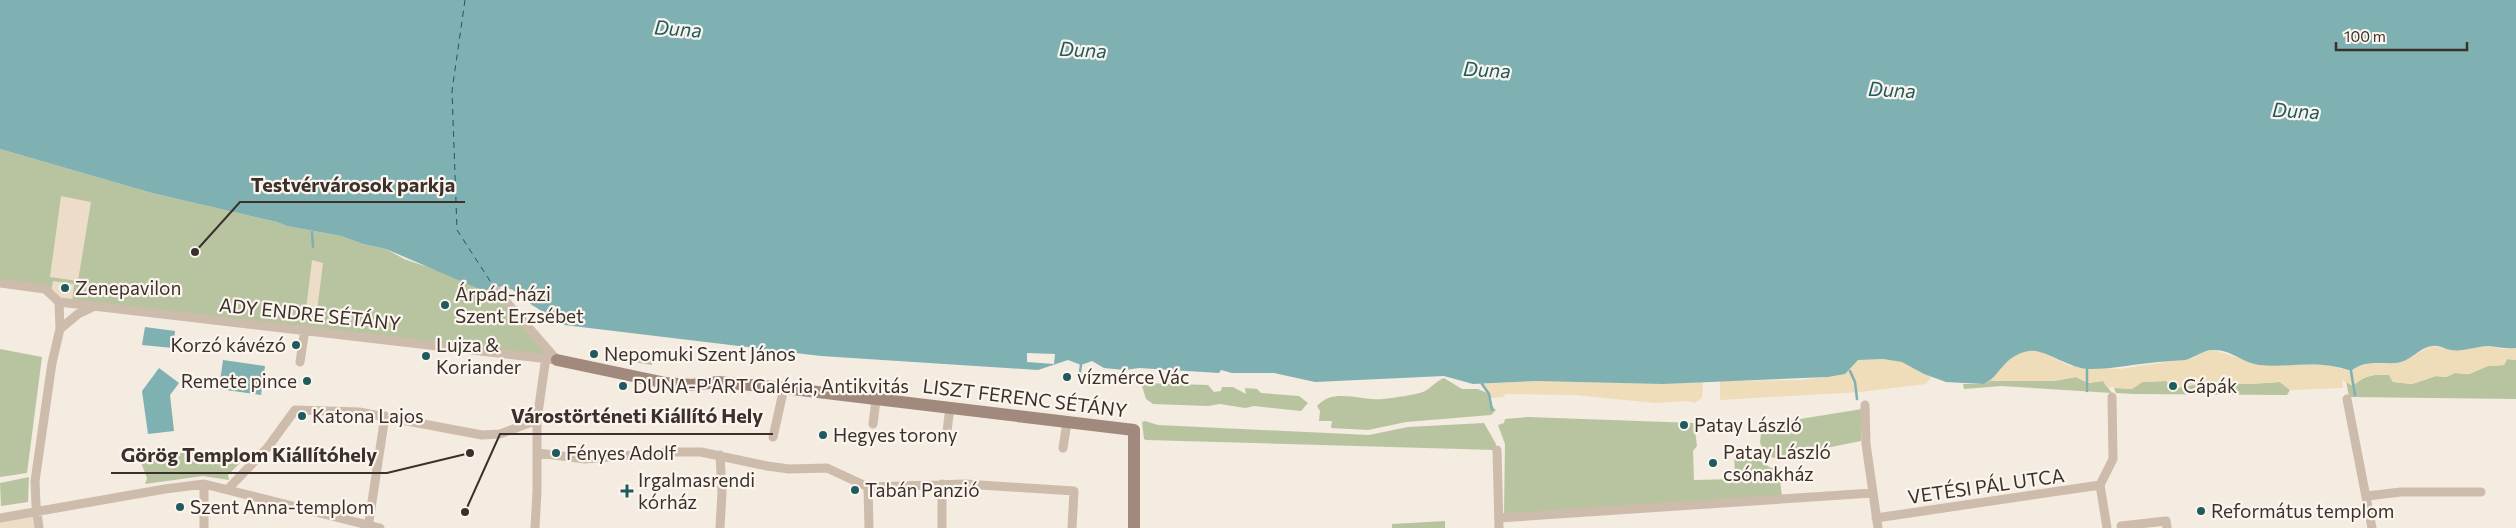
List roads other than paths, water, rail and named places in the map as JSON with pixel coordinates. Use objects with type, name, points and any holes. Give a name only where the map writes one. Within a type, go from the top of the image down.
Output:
[{"type":"street","points":[[0,283],[45,289],[59,302],[60,329],[35,480],[40,528]]},
{"type":"street","points":[[496,290],[551,358],[537,420],[538,452],[535,528]]},
{"type":"street","name":"ADY ENDRE SÉTÁNY","points":[[59,302],[551,358]]},
{"type":"street","points":[[60,329],[78,314],[93,307]]},
{"type":"street","points":[[300,362],[305,329]]},
{"type":"street","name":"LISZT FERENC SÉTÁNY","points":[[551,358],[666,383],[691,385],[718,382],[784,388],[1134,430],[1134,528]]},
{"type":"street","points":[[773,437],[784,388]]},
{"type":"street","points":[[2107,528],[2100,485],[2113,459],[2112,397]]},
{"type":"street","points":[[2347,399],[2372,528]]},
{"type":"street","points":[[873,424],[876,400]]},
{"type":"street","points":[[1865,405],[1866,444],[1878,528]]},
{"type":"street","points":[[948,431],[950,407]]},
{"type":"street","points":[[228,489],[268,447],[295,410],[358,412],[482,435],[500,434],[537,420]]},
{"type":"street","points":[[368,527],[385,416]]},
{"type":"street","points":[[1063,448],[1067,422]]},
{"type":"street","points":[[1497,450],[1499,523],[1872,493]]},
{"type":"street","points":[[538,452],[586,459],[671,452],[702,452],[782,468],[827,468],[868,487],[942,484],[1074,491],[1072,528]]},
{"type":"street","points":[[720,455],[722,492],[720,528]]},
{"type":"street","points":[[204,484],[204,528]]},
{"type":"street","points":[[0,518],[164,489],[204,484],[368,527],[380,528]]},
{"type":"street","points":[[942,484],[942,528]]},
{"type":"street","name":"VETÉSI PÁL UTCA","points":[[1876,518],[2100,485]]},
{"type":"street","points":[[868,487],[869,528]]},
{"type":"street","points":[[2367,496],[2401,492],[2481,492]]},
{"type":"street","points":[[2121,526],[2166,521],[2167,528]]},
{"type":"water","name":"Duna","points":[[0,0],[2516,0],[2516,348],[2489,346],[2456,350],[2432,346],[2401,362],[2361,365],[2351,371],[2328,365],[2260,365],[2219,350],[2205,351],[2185,360],[2090,369],[2074,366],[2042,353],[2029,351],[2013,357],[1984,384],[1946,382],[1924,374],[1902,362],[1883,359],[1858,360],[1845,374],[1828,377],[1663,384],[1536,381],[1473,384],[1444,376],[1315,382],[1274,373],[1232,373],[1221,370],[1219,373],[1139,368],[1125,370],[1104,368],[1092,361],[1081,365],[1068,360],[1038,370],[821,356],[564,325],[532,305],[513,290],[502,286],[491,294],[386,249],[363,244],[341,236],[287,226],[277,222],[152,193],[0,149]]},
{"type":"water","points":[[145,327],[175,331],[173,348],[142,345]]},
{"type":"water","points":[[223,360],[265,366],[261,395],[219,389]]},
{"type":"water","points":[[159,368],[179,383],[170,395],[174,431],[148,434],[142,391]]},
{"type":"waterway","points":[[312,232],[313,247]]},
{"type":"waterway","points":[[784,352],[784,361]]},
{"type":"waterway","points":[[1079,379],[1081,365]]},
{"type":"waterway","points":[[2087,369],[2087,391]]},
{"type":"waterway","points":[[1850,371],[1855,382],[1857,399]]},
{"type":"waterway","points":[[2351,371],[2355,395]]},
{"type":"waterway","points":[[1482,384],[1489,394],[1492,410]]},
{"type":"place","name":"Testvérvárosok parkja","points":[[195,252]]},
{"type":"place","name":"Zenepavilon","points":[[65,288]]},
{"type":"place","name":"Árpád-házi Szent Erzsébet","points":[[445,305]]},
{"type":"place","name":"Korzó kávézó","points":[[296,345]]},
{"type":"place","name":"Nepomuki Szent János","points":[[594,354]]},
{"type":"place","name":"Lujza & Koriander","points":[[426,356]]},
{"type":"place","name":"vízmérce Vác","points":[[1067,377]]},
{"type":"place","name":"Remete pince","points":[[307,381]]},
{"type":"place","name":"DUNA-P'ART Galéria, Antikvitás","points":[[623,386]]},
{"type":"place","name":"Cápák","points":[[2173,386]]},
{"type":"place","name":"Katona Lajos","points":[[302,416]]},
{"type":"place","name":"Patay László","points":[[1684,425]]},
{"type":"place","name":"Hegyes torony","points":[[823,435]]},
{"type":"place","name":"Görög Templom Kiállítóhely","points":[[470,453]]},
{"type":"place","name":"Fényes Adolf","points":[[556,453]]},
{"type":"place","name":"Patay László csónakház","points":[[1713,463]]},
{"type":"place","name":"Tabán Panzió","points":[[855,490]]},
{"type":"place","name":"Irgalmasrendi kórház","points":[[627,491]]},
{"type":"place","name":"Szent Anna-templom","points":[[180,507]]},
{"type":"place","name":"Református templom","points":[[2201,511]]},
{"type":"place","name":"Várostörténeti Kiállító Hely","points":[[465,512]]}]
